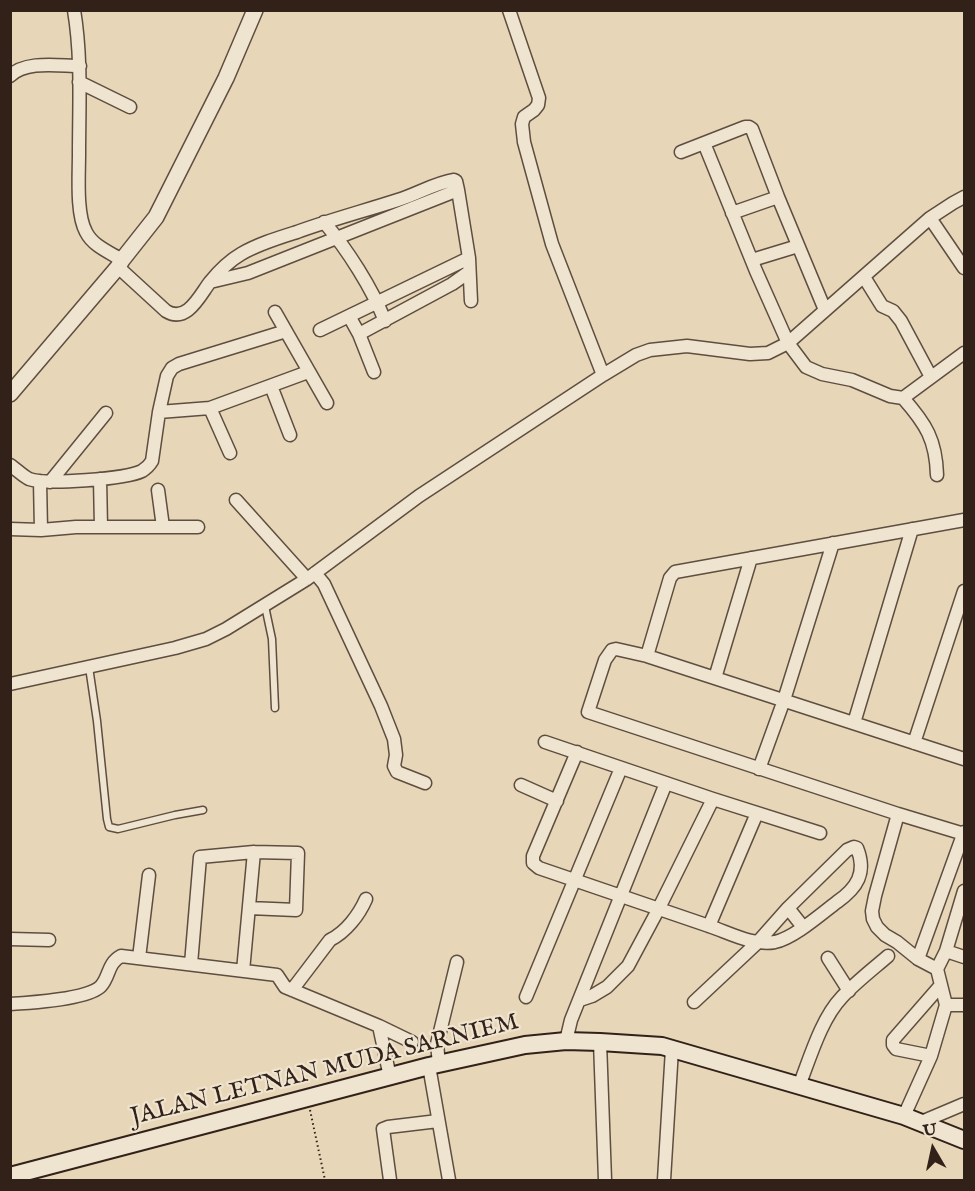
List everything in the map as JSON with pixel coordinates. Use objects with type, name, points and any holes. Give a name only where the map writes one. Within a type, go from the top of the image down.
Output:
[{"type":"main road","name":"JALAN LETNAN MUDA SARNIEM","points":[[10,1176],[34,1175],[434,1065],[525,1045],[566,1041],[662,1046],[904,1116],[964,1140]]},
{"type":"street","points":[[74,10],[80,66],[79,188],[84,226],[95,244],[120,264],[170,314],[184,313],[196,303],[210,282],[227,264],[240,254],[262,243],[401,199],[451,180],[456,181],[458,190],[469,258],[471,301]]},
{"type":"street","points":[[10,394],[120,264],[156,217],[226,78],[255,10]]},
{"type":"street","points":[[509,10],[539,98],[538,105],[524,117],[522,124],[524,142],[552,244],[603,375]]},
{"type":"street","points":[[10,76],[15,71],[30,66],[80,66]]},
{"type":"street","points":[[79,82],[130,107]]},
{"type":"street","points":[[681,152],[745,127],[752,129],[825,310]]},
{"type":"street","points":[[704,143],[788,343],[806,367],[812,370],[852,380],[891,396],[903,398],[924,423],[931,438],[937,459],[937,476]]},
{"type":"street","points":[[210,282],[248,273],[458,190]]},
{"type":"street","points":[[732,213],[778,197]]},
{"type":"street","points":[[10,684],[192,644],[226,629],[311,576],[419,496],[625,361],[650,350],[687,346],[750,354],[768,353],[788,343],[930,219],[964,197]]},
{"type":"street","points":[[401,199],[404,212]]},
{"type":"street","points":[[354,213],[362,229]]},
{"type":"street","points":[[930,219],[964,268]]},
{"type":"street","points":[[324,222],[338,238],[377,302],[385,321]]},
{"type":"street","points":[[752,261],[798,246]]},
{"type":"street","points":[[320,330],[469,258]]},
{"type":"street","points":[[447,269],[452,284]]},
{"type":"street","points":[[359,334],[452,284],[469,272]]},
{"type":"street","points":[[864,277],[882,306],[893,311],[901,321],[931,377]]},
{"type":"street","points":[[275,312],[327,403]]},
{"type":"street","points":[[349,316],[374,372]]},
{"type":"street","points":[[10,465],[28,478],[45,481],[135,474],[149,467],[166,376],[172,368],[286,331]]},
{"type":"street","points":[[903,398],[964,353]]},
{"type":"street","points":[[159,412],[210,408],[308,372]]},
{"type":"street","points":[[271,386],[290,435]]},
{"type":"street","points":[[210,408],[230,453]]},
{"type":"street","points":[[41,530],[45,481],[106,413]]},
{"type":"street","points":[[100,478],[101,527]]},
{"type":"street","points":[[158,490],[163,527]]},
{"type":"street","points":[[236,500],[311,576],[324,584],[394,738],[396,755],[394,765],[397,772],[425,783]]},
{"type":"street","points":[[647,656],[670,578],[675,572],[964,520]]},
{"type":"street","points":[[10,530],[76,527],[198,527]]},
{"type":"street","points":[[854,723],[912,529]]},
{"type":"street","points":[[759,769],[784,700],[832,543]]},
{"type":"street","points":[[715,678],[751,558]]},
{"type":"street","points":[[914,743],[964,591]]},
{"type":"street","points":[[918,958],[964,833],[898,814],[588,712],[605,660],[612,650],[622,650],[647,656],[964,759]]},
{"type":"street","points":[[545,742],[820,833]]},
{"type":"street","points":[[577,752],[533,856],[533,863],[539,868],[658,910],[757,943],[780,940],[803,927],[854,888],[861,868],[858,848],[851,847],[847,850],[788,908],[757,943],[694,1002]]},
{"type":"street","points":[[526,997],[621,768]]},
{"type":"street","points":[[566,1041],[571,1020],[666,783]]},
{"type":"street","points":[[521,785],[557,801]]},
{"type":"street","points":[[580,1000],[607,987],[628,966],[713,799]]},
{"type":"street","points":[[709,926],[757,813]]},
{"type":"street","points":[[898,814],[875,896],[873,919],[885,935],[937,969]]},
{"type":"street","points":[[191,964],[200,857],[254,852],[298,853],[296,910],[249,908]]},
{"type":"street","points":[[243,971],[254,852]]},
{"type":"street","points":[[139,958],[149,875]]},
{"type":"street","points":[[904,1116],[931,1056],[946,1005],[937,969],[946,951],[964,891]]},
{"type":"street","points":[[292,990],[330,940],[338,936],[360,912],[366,899]]},
{"type":"street","points":[[788,908],[803,927]]},
{"type":"street","points":[[10,939],[48,940]]},
{"type":"street","points":[[946,951],[964,957]]},
{"type":"street","points":[[10,1004],[82,996],[94,991],[102,985],[114,960],[122,956],[277,975],[285,987],[412,1042]]},
{"type":"street","points":[[799,1086],[820,1032],[835,1005],[843,995],[888,956]]},
{"type":"street","points":[[828,958],[849,991]]},
{"type":"street","points":[[448,1180],[438,1121],[434,1065],[457,962]]},
{"type":"street","points":[[931,1056],[896,1049],[893,1040],[941,985]]},
{"type":"street","points":[[946,1005],[964,1005]]},
{"type":"street","points":[[379,1026],[390,1077]]},
{"type":"street","points":[[600,1042],[605,1180]]},
{"type":"street","points":[[664,1180],[672,1049]]},
{"type":"street","points":[[920,1123],[964,1104]]},
{"type":"street","points":[[390,1180],[383,1130],[387,1127],[438,1121]]},
{"type":"lane","points":[[265,606],[272,639],[275,708]]},
{"type":"lane","points":[[88,666],[97,722],[108,827],[118,829],[203,810]]},
{"type":"path","points":[[308,1098],[325,1180]]}]
